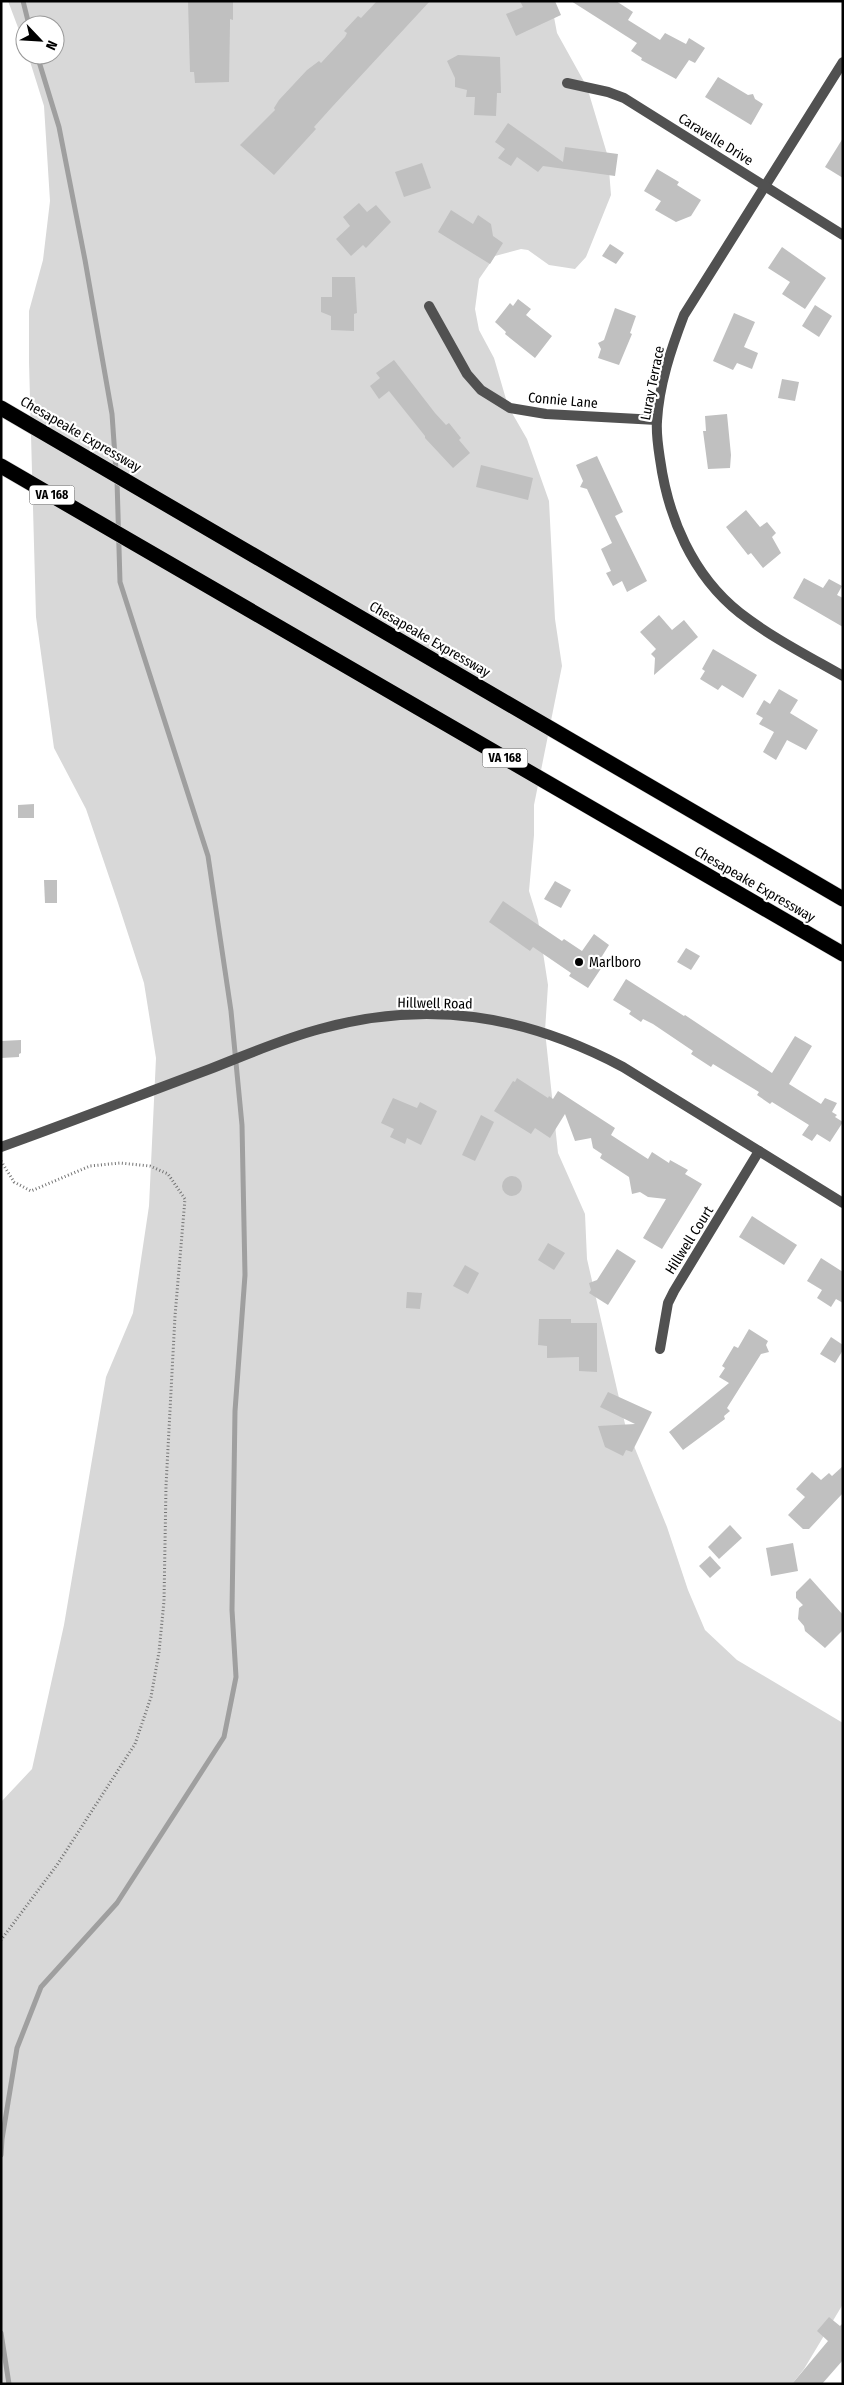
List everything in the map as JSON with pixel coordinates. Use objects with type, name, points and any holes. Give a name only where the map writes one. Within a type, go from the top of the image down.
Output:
[{"type":"highway","name":"Chesapeake Expressway","points":[[1,408],[843,899]]},
{"type":"highway","name":"Chesapeake Expressway","points":[[1,466],[843,954]]},
{"type":"street","name":"Luray Terrace","points":[[843,62],[684,315],[664,378],[657,420],[663,481],[670,508],[690,553],[710,582],[738,612],[758,626],[843,676]]},
{"type":"street","name":"Caravelle Drive","points":[[567,83],[608,92],[624,98],[843,235]]},
{"type":"street","name":"Connie Lane","points":[[429,306],[467,374],[480,390],[503,404],[528,412],[546,414],[657,420]]},
{"type":"street","name":"Hillwell Road","points":[[1,1147],[300,1035],[346,1022],[382,1016],[430,1014],[497,1020],[543,1031],[587,1048],[623,1066],[843,1203]]},
{"type":"street","name":"Hillwell Court","points":[[660,1349],[668,1303],[674,1290],[759,1152]]},
{"type":"path","points":[[1,1161],[14,1182],[31,1191],[90,1166],[120,1163],[150,1166],[168,1174],[185,1199],[175,1316],[166,1486],[164,1601],[159,1652],[151,1697],[135,1744],[65,1853],[1,1940]]},
{"type":"shaded area","points":[[8,1],[551,1],[557,33],[587,87],[608,157],[611,195],[586,257],[575,269],[549,265],[528,250],[521,249],[495,256],[479,279],[475,309],[479,330],[494,358],[508,406],[527,439],[549,501],[555,619],[562,666],[534,805],[534,835],[529,891],[538,920],[548,985],[545,1031],[558,1153],[585,1214],[587,1259],[625,1424],[667,1527],[688,1590],[705,1630],[737,1660],[843,1723],[843,2304],[804,2369],[792,2384],[1,2384],[1,1802],[32,1769],[64,1625],[106,1377],[133,1313],[149,1206],[156,1058],[144,983],[118,903],[86,809],[54,748],[36,617],[29,311],[43,260],[50,201],[44,106],[31,65],[65,65],[65,15],[15,15],[15,20]]},
{"type":"building","points":[[188,1],[233,1],[233,20],[230,19],[229,82],[195,83],[194,72],[190,72]]},
{"type":"building","points":[[377,1],[430,1],[314,127],[316,129],[274,175],[240,145],[275,110],[274,108],[279,100],[307,70],[319,61],[321,63],[345,37],[347,33],[344,31],[358,16],[361,18]]},
{"type":"building","points":[[520,1],[555,1],[561,15],[516,36],[506,14],[523,7]]},
{"type":"building","points":[[571,1],[616,1],[633,12],[628,20],[660,40],[665,33],[686,44],[689,38],[705,48],[695,63],[689,60],[676,79],[641,60],[642,58],[631,51],[637,43]]},
{"type":"building","points":[[458,55],[500,57],[501,93],[497,93],[496,116],[474,115],[475,97],[466,97],[467,90],[455,87],[455,78],[447,61]]},
{"type":"building","points":[[718,77],[748,95],[753,94],[755,99],[763,104],[751,125],[705,97]]},
{"type":"building","points":[[508,123],[563,162],[565,147],[618,154],[615,176],[543,166],[538,172],[517,157],[511,166],[498,158],[505,149],[495,142]]},
{"type":"building","points":[[843,138],[843,178],[825,167]]},
{"type":"building","points":[[422,163],[431,188],[404,197],[395,172]]},
{"type":"building","points":[[657,169],[679,182],[677,185],[701,200],[691,216],[676,222],[655,210],[661,201],[644,191]]},
{"type":"building","points":[[359,203],[367,212],[376,205],[391,222],[366,248],[363,245],[351,256],[336,239],[350,226],[343,217]]},
{"type":"building","points":[[451,210],[473,224],[478,215],[491,224],[493,236],[503,243],[490,264],[438,232]]},
{"type":"building","points":[[610,244],[624,253],[616,264],[602,256]]},
{"type":"building","points":[[782,247],[826,278],[805,309],[782,294],[790,282],[768,268]]},
{"type":"building","points":[[332,277],[355,277],[357,313],[354,314],[354,331],[331,330],[331,316],[321,312],[321,297],[332,297]]},
{"type":"building","points":[[518,299],[531,309],[526,315],[552,336],[535,358],[505,334],[506,332],[495,322],[510,303],[513,306]]},
{"type":"building","points":[[815,305],[832,316],[819,337],[802,326]]},
{"type":"building","points":[[615,308],[636,316],[630,333],[632,334],[619,365],[598,358],[601,349],[598,343],[604,340]]},
{"type":"building","points":[[734,313],[755,322],[744,347],[758,353],[752,369],[737,363],[733,370],[713,361]]},
{"type":"building","points":[[394,360],[435,413],[446,425],[449,423],[461,438],[459,440],[470,453],[453,468],[425,438],[389,391],[379,399],[370,386],[380,378],[376,373]]},
{"type":"building","points":[[782,379],[799,382],[795,401],[778,398]]},
{"type":"building","points":[[727,414],[731,455],[730,468],[708,469],[703,431],[706,431],[705,416]]},
{"type":"building","points":[[597,456],[623,512],[615,516],[647,581],[627,592],[622,581],[613,586],[606,573],[611,571],[601,549],[612,543],[587,489],[580,487],[583,481],[576,465]]},
{"type":"building","points":[[481,465],[533,478],[528,500],[476,487]]},
{"type":"building","points":[[746,510],[760,527],[767,522],[776,533],[772,537],[781,553],[763,568],[751,553],[748,555],[726,527]]},
{"type":"building","points":[[804,578],[823,588],[829,579],[842,586],[837,595],[843,598],[843,627],[793,598]]},
{"type":"building","points":[[659,615],[672,630],[684,620],[698,637],[654,675],[655,658],[651,654],[656,649],[640,632]]},
{"type":"building","points":[[713,649],[757,675],[743,698],[722,685],[718,690],[700,679],[705,671],[702,669]]},
{"type":"building","points":[[779,689],[798,700],[790,713],[818,730],[806,750],[787,740],[776,760],[763,752],[774,732],[759,724],[763,718],[756,714],[764,700],[770,704]]},
{"type":"building","points":[[34,804],[34,818],[18,818],[18,805]]},
{"type":"building","points":[[44,880],[57,880],[57,903],[45,903]]},
{"type":"building","points":[[555,881],[571,890],[561,908],[544,899]]},
{"type":"building","points":[[503,901],[562,941],[564,939],[582,951],[594,934],[609,945],[599,961],[604,964],[588,988],[569,976],[571,973],[533,947],[530,951],[489,922]]},
{"type":"building","points":[[686,948],[700,956],[691,970],[677,962]]},
{"type":"building","points":[[626,979],[685,1015],[772,1073],[795,1036],[812,1046],[789,1084],[821,1104],[825,1098],[837,1103],[832,1112],[837,1115],[835,1117],[843,1122],[830,1142],[817,1134],[812,1141],[802,1135],[809,1125],[772,1102],[770,1104],[757,1095],[759,1092],[713,1064],[711,1067],[691,1054],[693,1051],[653,1024],[643,1019],[641,1022],[629,1014],[631,1011],[613,1000]]},
{"type":"building","points":[[21,1040],[21,1053],[19,1057],[1,1058],[1,1041]]},
{"type":"building","points":[[517,1078],[548,1098],[549,1096],[553,1099],[558,1091],[615,1128],[611,1135],[648,1159],[652,1152],[669,1163],[670,1160],[688,1170],[685,1174],[702,1184],[662,1249],[643,1238],[666,1199],[648,1197],[640,1192],[632,1194],[629,1177],[600,1158],[602,1154],[593,1148],[591,1138],[575,1141],[565,1114],[550,1138],[535,1128],[531,1134],[494,1111],[513,1081],[515,1082]]},
{"type":"building","points":[[393,1098],[417,1108],[420,1102],[437,1111],[421,1145],[407,1138],[405,1144],[390,1137],[394,1129],[381,1123]]},
{"type":"building","points":[[481,1115],[494,1122],[475,1161],[462,1155]]},
{"type":"building","points":[[512,1176],[519,1179],[522,1186],[519,1193],[512,1196],[505,1193],[502,1186],[505,1179]]},
{"type":"building","points":[[752,1216],[797,1245],[784,1265],[739,1237]]},
{"type":"building","points":[[548,1243],[565,1253],[554,1270],[538,1260]]},
{"type":"building","points":[[617,1249],[636,1261],[608,1305],[589,1293],[591,1290],[589,1283],[597,1280]]},
{"type":"building","points":[[821,1258],[843,1272],[843,1303],[836,1299],[831,1307],[817,1298],[822,1290],[807,1281]]},
{"type":"building","points":[[465,1265],[479,1273],[468,1294],[453,1286]]},
{"type":"building","points":[[407,1292],[422,1293],[420,1309],[406,1308]]},
{"type":"building","points":[[539,1319],[571,1319],[571,1323],[597,1323],[597,1372],[579,1371],[579,1357],[547,1358],[547,1346],[538,1345]]},
{"type":"building","points":[[749,1329],[768,1341],[766,1345],[769,1352],[761,1354],[727,1408],[730,1411],[724,1416],[725,1419],[683,1450],[669,1432],[729,1383],[719,1377],[725,1368],[722,1366],[734,1346],[738,1348]]},
{"type":"building","points":[[831,1337],[843,1345],[843,1350],[835,1363],[820,1354]]},
{"type":"building","points":[[608,1392],[652,1412],[632,1452],[626,1450],[623,1456],[605,1447],[598,1426],[635,1424],[600,1407]]},
{"type":"building","points":[[843,1466],[843,1493],[809,1529],[803,1529],[788,1515],[805,1497],[796,1489],[812,1472],[821,1480],[829,1473],[832,1476]]},
{"type":"building","points":[[730,1525],[742,1538],[719,1559],[708,1547]]},
{"type":"building","points":[[793,1543],[798,1571],[771,1576],[766,1548]]},
{"type":"building","points":[[710,1556],[721,1568],[710,1578],[699,1566]]},
{"type":"building","points":[[810,1578],[843,1615],[843,1630],[825,1648],[805,1631],[804,1626],[798,1619],[799,1608],[803,1605],[796,1598],[796,1592]]},
{"type":"building","points":[[829,2317],[840,2326],[843,2323],[843,2360],[822,2384],[792,2384],[828,2341],[817,2331]]},
{"type":"waterway","points":[[23,1],[26,15]]},
{"type":"waterway","points":[[40,65],[59,127],[85,260],[112,414],[116,471]]},
{"type":"waterway","points":[[1,2155],[17,2048],[41,1987],[117,1903],[224,1737],[236,1677],[232,1610],[235,1411],[245,1275],[242,1125],[231,1011],[208,856],[120,582],[117,480]]},
{"type":"waterway","points":[[1,2333],[9,2384]]},
{"type":"place","name":"Marlboro","points":[[579,962]]}]
